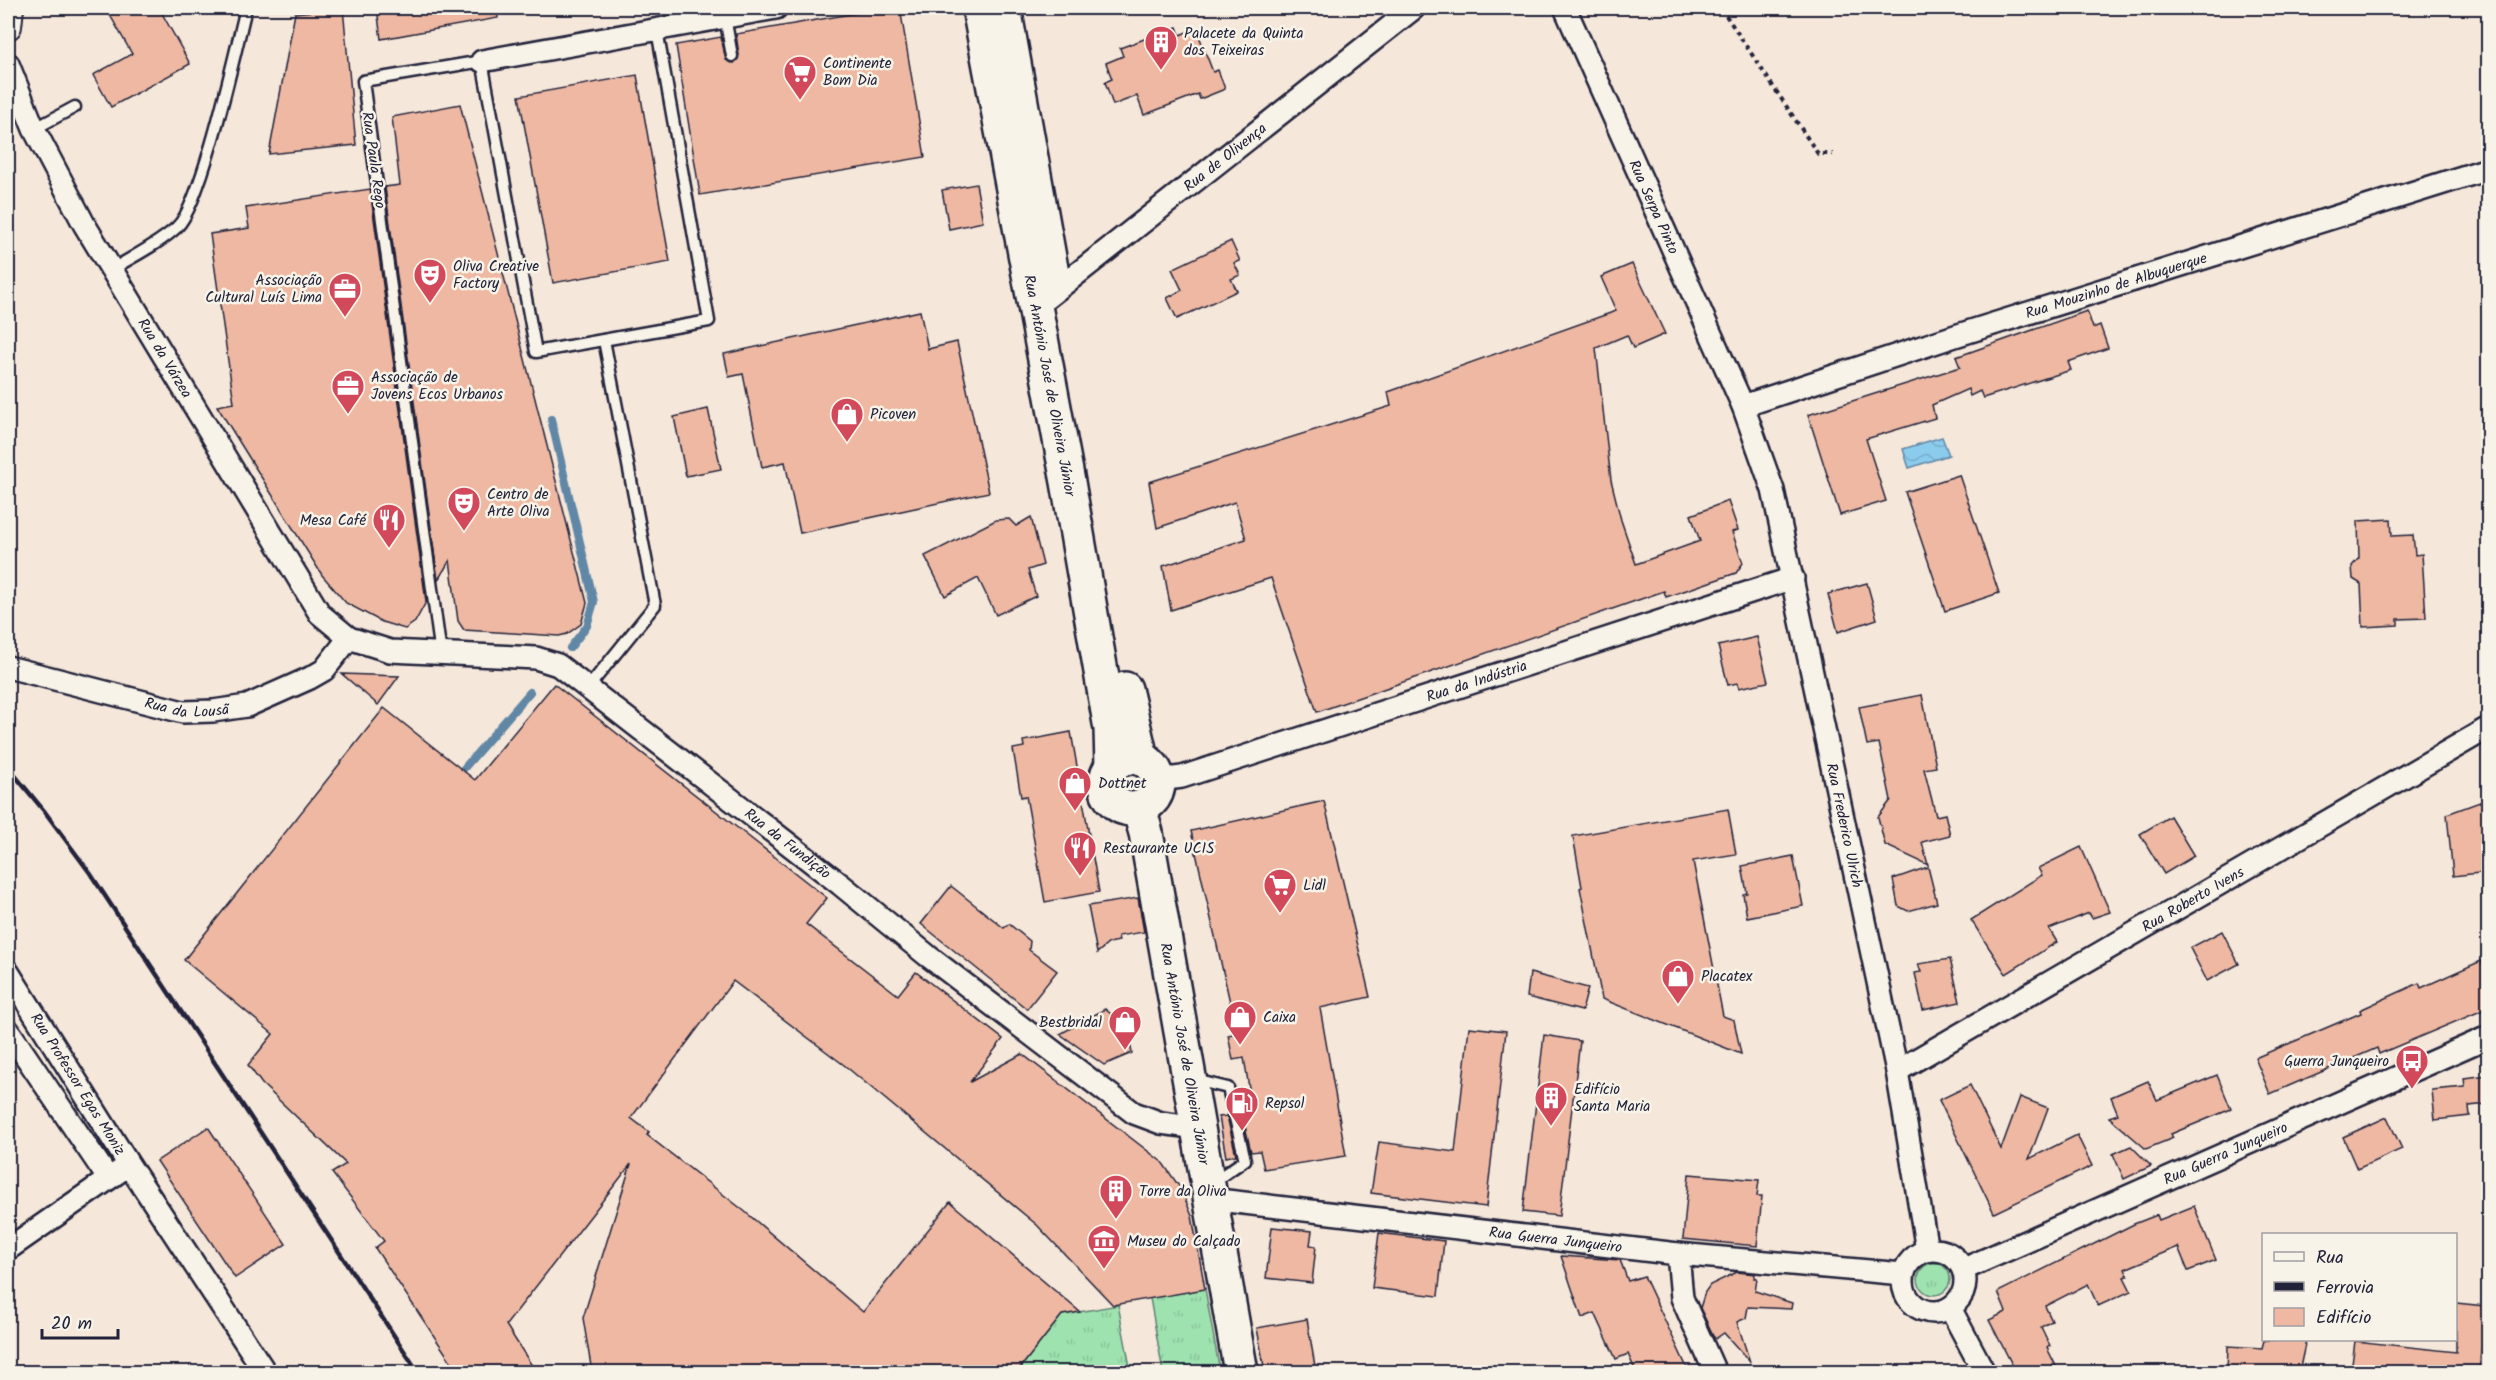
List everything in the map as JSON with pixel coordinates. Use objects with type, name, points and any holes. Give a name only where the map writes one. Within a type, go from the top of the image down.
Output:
[{"type":"main road","name":"Rua António José de Oliveira Júnior","points":[[979,8],[1045,299]]},
{"type":"main road","name":"Rua António José de Oliveira Júnior","points":[[1004,8],[1045,299],[1111,729],[1137,768],[1106,781],[1110,797],[1123,808],[1139,808],[1146,833],[1241,1372]]},
{"type":"main road","points":[[1137,768],[1154,798],[1139,808]]},
{"type":"street","points":[[8,26],[10,8]]},
{"type":"street","name":"Rua Paula Rego","points":[[482,61],[776,8]]},
{"type":"street","name":"Rua de Olivença","points":[[1045,299],[1414,8]]},
{"type":"street","name":"Rua Serpa Pinto","points":[[1565,8],[1743,406]]},
{"type":"street","name":"Rua da Várzea","points":[[8,64],[34,129],[111,270],[320,614],[349,638]]},
{"type":"street","name":"Rua Mouzinho de Albuquerque","points":[[1743,406],[1955,336],[2488,169]]},
{"type":"street","name":"Rua Frederico Ulrich","points":[[1743,406],[1773,490],[1793,578],[1897,1071],[1927,1250]]},
{"type":"street","name":"Rua da Indústria","points":[[1137,768],[1182,777],[1793,578]]},
{"type":"street","name":"Rua da Fundição","points":[[349,638],[390,651],[441,656],[536,658],[558,665],[840,884],[927,956],[1134,1113],[1161,1123],[1198,1128]]},
{"type":"street","name":"Rua da Lousã","points":[[8,667],[183,712],[213,711],[247,706],[310,678],[324,670],[349,638]]},
{"type":"street","name":"Rua Roberto Ivens","points":[[1897,1071],[2488,728]]},
{"type":"street","name":"Rua Professor Egas Moniz","points":[[8,972],[129,1165],[266,1372]]},
{"type":"street","name":"Rua Professor Egas Moniz","points":[[8,1030],[108,1178],[129,1165]]},
{"type":"street","name":"Rua Guerra Junqueiro","points":[[1964,1269],[2488,1037]]},
{"type":"street","points":[[8,1249],[108,1178]]},
{"type":"street","name":"Rua Guerra Junqueiro","points":[[1209,1192],[1678,1254],[1903,1274]]},
{"type":"street","points":[[1936,1249],[1953,1255],[1964,1269],[1966,1278],[1962,1295],[1950,1308],[1932,1312],[1916,1306],[1905,1292],[1903,1274],[1911,1259],[1927,1250],[1936,1249]]},
{"type":"street","points":[[1678,1254],[1682,1298],[1715,1372]]},
{"type":"street","points":[[1950,1308],[1984,1372]]},
{"type":"lane","points":[[111,270],[177,227],[185,215],[202,174],[246,8]]},
{"type":"lane","points":[[725,17],[732,56]]},
{"type":"lane","points":[[482,61],[536,352],[604,340],[709,321],[657,30]]},
{"type":"lane","name":"Rua Paula Rego","points":[[441,656],[363,81],[482,61]]},
{"type":"lane","points":[[34,129],[75,107]]},
{"type":"lane","points":[[587,689],[655,605],[604,340]]},
{"type":"lane","points":[[1189,1078],[1228,1088],[1245,1160],[1209,1192]]},
{"type":"path","points":[[1721,8],[1818,154],[1833,154]]},
{"type":"green space","points":[[1934,1263],[1945,1268],[1950,1279],[1945,1290],[1934,1295],[1923,1290],[1918,1279],[1923,1268]]},
{"type":"green space","points":[[1205,1289],[1220,1372],[1163,1372],[1150,1298]]},
{"type":"green space","points":[[1118,1305],[1131,1372],[1017,1372],[1062,1315]]},
{"type":"water","points":[[1942,437],[1949,455],[1909,468],[1903,449]]},
{"type":"building","points":[[106,8],[159,8],[190,64],[111,107],[93,75],[132,54]]},
{"type":"building","points":[[343,8],[356,145],[269,154],[295,13]]},
{"type":"building","points":[[377,8],[497,8],[498,18],[381,39]]},
{"type":"building","name":"Continente Bom Dia","points":[[885,8],[900,8],[925,157],[700,195],[676,45],[721,37],[726,60],[734,63],[739,55],[736,34]]},
{"type":"building","name":"Palacete da Quinta dos Teixeiras","points":[[1177,27],[1180,35],[1196,28],[1213,72],[1218,70],[1225,89],[1200,99],[1198,94],[1144,115],[1137,96],[1113,105],[1105,82],[1112,79],[1106,63],[1123,56],[1120,48]]},
{"type":"building","points":[[637,75],[670,262],[553,283],[519,96]]},
{"type":"building","points":[[460,104],[587,603],[581,624],[567,634],[559,636],[464,630],[458,621],[450,560],[438,580],[385,187],[400,185],[392,117]]},
{"type":"building","points":[[976,184],[983,222],[949,229],[942,190]]},
{"type":"building","points":[[370,189],[426,602],[415,622],[405,629],[382,622],[346,603],[322,575],[217,406],[234,403],[210,234],[249,228],[246,208]]},
{"type":"building","points":[[1231,241],[1240,261],[1234,263],[1240,275],[1231,279],[1237,291],[1177,319],[1167,298],[1182,290],[1172,269]]},
{"type":"building","points":[[1632,264],[1665,334],[1633,348],[1627,335],[1596,348],[1611,480],[1621,520],[1636,564],[1700,541],[1691,515],[1728,501],[1738,530],[1732,532],[1743,563],[1736,573],[1666,597],[1664,591],[1317,712],[1271,578],[1171,610],[1163,566],[1246,539],[1235,502],[1157,528],[1149,482],[1391,406],[1388,392],[1616,311],[1601,277]]},
{"type":"building","points":[[920,311],[928,349],[957,342],[989,492],[800,533],[785,462],[762,467],[743,374],[729,377],[724,354]]},
{"type":"building","points":[[2087,311],[2093,328],[2100,325],[2108,348],[2068,362],[2071,370],[1983,398],[1980,391],[1970,396],[1968,389],[1932,405],[1935,418],[1866,439],[1886,501],[1840,515],[1808,415],[1960,367],[1956,357]]},
{"type":"building","points":[[708,409],[721,469],[686,476],[674,417]]},
{"type":"building","points":[[1959,475],[1999,593],[1945,611],[1905,492]]},
{"type":"building","points":[[1031,517],[1043,565],[1028,570],[1036,596],[996,615],[978,578],[945,596],[925,556],[996,520],[1009,519],[1016,526]]},
{"type":"building","points":[[2391,519],[2392,536],[2413,535],[2415,555],[2422,554],[2426,618],[2398,619],[2398,625],[2363,627],[2361,584],[2353,579],[2352,566],[2359,558],[2358,521]]},
{"type":"building","points":[[1867,583],[1877,619],[1838,632],[1828,594]]},
{"type":"building","points":[[1757,637],[1768,682],[1739,688],[1737,683],[1728,685],[1718,646]]},
{"type":"building","points":[[342,674],[399,676],[378,705]]},
{"type":"building","points":[[554,684],[827,898],[806,924],[898,995],[916,972],[1003,1039],[970,1082],[1022,1054],[1162,1162],[1181,1189],[1192,1216],[1205,1289],[1113,1305],[1037,1225],[844,1065],[733,981],[631,1118],[649,1132],[647,1135],[743,1210],[863,1312],[950,1202],[1080,1312],[1062,1315],[1017,1372],[592,1372],[583,1318],[631,1164],[506,1325],[536,1372],[458,1372],[375,1248],[384,1241],[332,1173],[346,1164],[262,1084],[248,1065],[273,1034],[184,960],[384,708],[475,780]]},
{"type":"building","points":[[1922,695],[1936,767],[1924,769],[1936,816],[1945,814],[1950,835],[1922,842],[1928,865],[1885,845],[1878,817],[1891,800],[1879,743],[1867,745],[1859,707]]},
{"type":"building","points":[[1071,732],[1099,892],[1045,902],[1026,796],[1021,797],[1013,749],[1024,747],[1023,741]]},
{"type":"building","points":[[2488,799],[2488,872],[2453,876],[2447,814]]},
{"type":"building","name":"Lidl","points":[[1324,801],[1370,997],[1320,1008],[1346,1156],[1264,1169],[1260,1151],[1251,1152],[1242,1113],[1253,1111],[1244,1058],[1233,1060],[1228,1035],[1237,1033],[1191,831]]},
{"type":"building","points":[[1728,809],[1736,854],[1693,861],[1723,1016],[1734,1020],[1741,1054],[1602,999],[1580,888],[1582,887],[1573,836]]},
{"type":"building","points":[[2170,816],[2194,856],[2164,874],[2140,834]]},
{"type":"building","points":[[2081,847],[2110,912],[2092,918],[2089,913],[2049,929],[2057,942],[2006,974],[1971,920],[2042,875],[2038,868]]},
{"type":"building","points":[[1793,856],[1803,906],[1747,917],[1743,894],[1747,893],[1742,866]]},
{"type":"building","points":[[1928,867],[1937,903],[1908,911],[1898,906],[1893,879]]},
{"type":"building","points":[[951,886],[1004,928],[1009,924],[1030,941],[1029,950],[1057,971],[1027,1009],[921,924]]},
{"type":"building","points":[[1138,898],[1144,932],[1118,936],[1119,941],[1109,943],[1097,953],[1088,906]]},
{"type":"building","points":[[2222,931],[2239,964],[2207,981],[2190,948]]},
{"type":"building","points":[[1950,959],[1960,1002],[1923,1010],[1915,973],[1921,972],[1918,964]]},
{"type":"building","points":[[2481,961],[2488,977],[2488,1008],[2379,1054],[2377,1048],[2270,1094],[2255,1058],[2361,1013],[2360,1010],[2419,983],[2421,988]]},
{"type":"building","points":[[1530,973],[1588,988],[1582,1011],[1527,997]]},
{"type":"building","points":[[1105,1009],[1127,1027],[1132,1053],[1104,1065],[1060,1034]]},
{"type":"building","points":[[1469,1027],[1506,1031],[1486,1207],[1371,1193],[1379,1142],[1455,1152]]},
{"type":"building","name":"Edifício Santa Maria","points":[[1544,1035],[1580,1041],[1559,1216],[1523,1212]]},
{"type":"building","points":[[2217,1075],[2231,1109],[2171,1134],[2173,1138],[2146,1149],[2109,1117],[2118,1114],[2111,1097],[2148,1081],[2157,1100]]},
{"type":"building","points":[[2488,1075],[2488,1104],[2469,1106],[2470,1116],[2435,1120],[2432,1090],[2465,1087],[2464,1078]]},
{"type":"building","points":[[1970,1085],[2001,1149],[2020,1097],[2048,1108],[2029,1159],[2077,1135],[2092,1166],[1994,1213],[1939,1100]]},
{"type":"building","points":[[1227,1116],[1236,1155],[1226,1157],[1219,1117]]},
{"type":"building","points":[[2387,1117],[2402,1149],[2357,1169],[2343,1137]]},
{"type":"building","points":[[208,1127],[286,1244],[235,1278],[157,1161]]},
{"type":"building","points":[[2131,1146],[2151,1166],[2124,1179],[2113,1154]]},
{"type":"building","points":[[1689,1174],[1759,1180],[1757,1196],[1762,1196],[1757,1246],[1683,1239]]},
{"type":"building","points":[[2194,1206],[2216,1260],[2188,1271],[2178,1247],[2125,1269],[2128,1276],[2124,1277],[2131,1291],[2098,1306],[2088,1284],[2045,1306],[2052,1321],[2041,1327],[2050,1346],[2047,1348],[2059,1372],[2016,1372],[1989,1320],[2006,1312],[1998,1292],[2134,1224],[2157,1215],[2159,1220]]},
{"type":"building","points":[[1272,1227],[1312,1231],[1310,1245],[1316,1246],[1312,1283],[1266,1278]]},
{"type":"building","points":[[1379,1233],[1444,1241],[1438,1296],[1372,1288]]},
{"type":"building","points":[[1561,1256],[1620,1260],[1628,1281],[1644,1276],[1689,1372],[1636,1372],[1628,1354],[1616,1359],[1595,1313],[1582,1318]]},
{"type":"building","points":[[1737,1272],[1755,1274],[1754,1278],[1757,1278],[1755,1291],[1792,1303],[1791,1309],[1748,1307],[1746,1318],[1737,1322],[1750,1362],[1724,1333],[1715,1339],[1700,1308],[1710,1285]]},
{"type":"building","points":[[2457,1303],[2485,1306],[2488,1333],[2483,1333],[2479,1372],[2351,1372],[2355,1341],[2456,1352]]},
{"type":"building","points":[[1307,1319],[1316,1372],[1265,1372],[1257,1328]]},
{"type":"building","points":[[2264,1341],[2306,1341],[2299,1372],[2227,1372],[2228,1346],[2262,1348]]},
{"type":"waterway","points":[[551,419],[594,602],[587,626],[570,648]]},
{"type":"waterway","points":[[459,774],[530,692]]},
{"type":"railway","points":[[8,767],[90,873],[418,1372]]},
{"type":"place","name":"Palacete da Quinta dos Teixeiras","points":[[1161,71]]},
{"type":"place","name":"Continente Bom Dia","points":[[800,101]]},
{"type":"place","name":"Oliva Creative Factory","points":[[430,304]]},
{"type":"place","name":"Associação Cultural Luís Lima","points":[[345,318]]},
{"type":"place","name":"Associação de Jovens Ecos Urbanos","points":[[348,415]]},
{"type":"place","name":"Picoven","points":[[847,443]]},
{"type":"place","name":"Centro de Arte Oliva","points":[[464,532]]},
{"type":"place","name":"Mesa Café","points":[[389,549]]},
{"type":"place","name":"Dottnet","points":[[1075,812]]},
{"type":"place","name":"Restaurante UCIS","points":[[1080,877]]},
{"type":"place","name":"Lidl","points":[[1280,914]]},
{"type":"place","name":"Placatex","points":[[1678,1005]]},
{"type":"place","name":"Caixa","points":[[1240,1046]]},
{"type":"place","name":"Bestbridal","points":[[1125,1051]]},
{"type":"place","name":"Guerra Junqueiro","points":[[2412,1090]]},
{"type":"place","name":"Edifício Santa Maria","points":[[1551,1127]]},
{"type":"place","name":"Repsol","points":[[1242,1132]]},
{"type":"place","name":"Torre da Oliva","points":[[1116,1220]]},
{"type":"place","name":"Museu do Calçado","points":[[1104,1270]]}]
